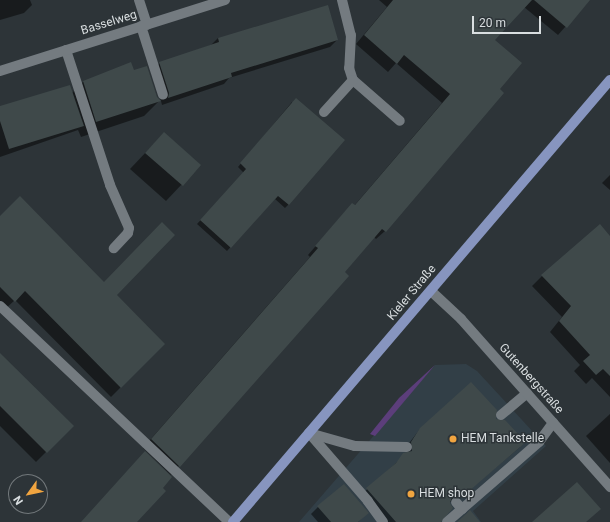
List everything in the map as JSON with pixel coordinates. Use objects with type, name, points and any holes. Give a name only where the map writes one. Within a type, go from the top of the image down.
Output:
[{"type":"main road","name":"Kieler Straße","points":[[233,522],[610,80]]},
{"type":"street","points":[[139,0],[144,26],[163,95]]},
{"type":"street","name":"Basselweg","points":[[0,71],[225,0]]},
{"type":"street","points":[[342,0],[351,35],[349,68],[353,80],[400,121]]},
{"type":"street","points":[[66,50],[110,186],[129,228],[128,233],[114,248]]},
{"type":"street","points":[[324,112],[353,80]]},
{"type":"street","name":"Gutenbergstraße","points":[[431,290],[461,319],[610,487]]},
{"type":"street","points":[[0,306],[229,522]]},
{"type":"street","points":[[501,415],[527,393]]},
{"type":"street","points":[[447,522],[459,506],[539,442],[553,423]]},
{"type":"street","points":[[309,433],[355,446],[407,447]]},
{"type":"street","points":[[309,433],[368,501],[383,522]]},
{"type":"shaded area","points":[[466,364],[477,371],[546,446],[473,511],[481,522],[299,522],[435,365]]},
{"type":"shaded area","points":[[435,365],[375,436],[370,434],[399,398]]},
{"type":"building","points":[[393,0],[532,0],[495,40],[522,63],[500,89],[504,93],[386,232],[382,229],[345,272],[349,276],[180,467],[151,439],[318,248],[315,246],[352,203],[355,205],[450,94],[404,55],[397,64],[364,35]]},
{"type":"building","points":[[534,0],[590,0],[567,28]]},
{"type":"building","points":[[328,5],[338,40],[231,73],[232,77],[168,98],[169,93],[159,62],[219,42],[218,38]]},
{"type":"building","points":[[131,62],[134,70],[147,66],[157,97],[161,101],[96,122],[83,81]]},
{"type":"building","points":[[70,85],[84,126],[9,149],[0,121],[0,106]]},
{"type":"building","points":[[296,98],[345,140],[289,205],[278,196],[231,248],[200,220],[246,169],[240,163]]},
{"type":"building","points":[[164,132],[201,165],[183,186],[145,153]]},
{"type":"building","points":[[20,196],[104,282],[162,222],[175,235],[117,295],[165,344],[121,388],[25,291],[15,302],[0,287],[0,216]]},
{"type":"building","points":[[600,224],[610,236],[610,376],[603,369],[596,375],[583,361],[590,355],[559,321],[571,306],[541,275]]},
{"type":"building","points":[[0,353],[74,426],[47,453],[0,406]]},
{"type":"building","points":[[471,382],[497,410],[496,419],[505,420],[526,442],[461,498],[452,497],[450,503],[453,508],[441,522],[396,522],[366,488],[396,463],[403,453],[412,451],[411,442],[420,428]]},
{"type":"building","points":[[145,451],[172,477],[163,488],[166,491],[137,522],[81,522]]},
{"type":"building","points":[[577,482],[601,509],[586,522],[532,522]]},
{"type":"building","points":[[344,484],[369,513],[358,522],[331,522],[317,506]]},
{"type":"building","points":[[470,510],[480,522],[457,522],[466,514]]},
{"type":"place","name":"HEM Tankstelle","points":[[453,439]]},
{"type":"place","name":"HEM shop","points":[[411,494]]}]
